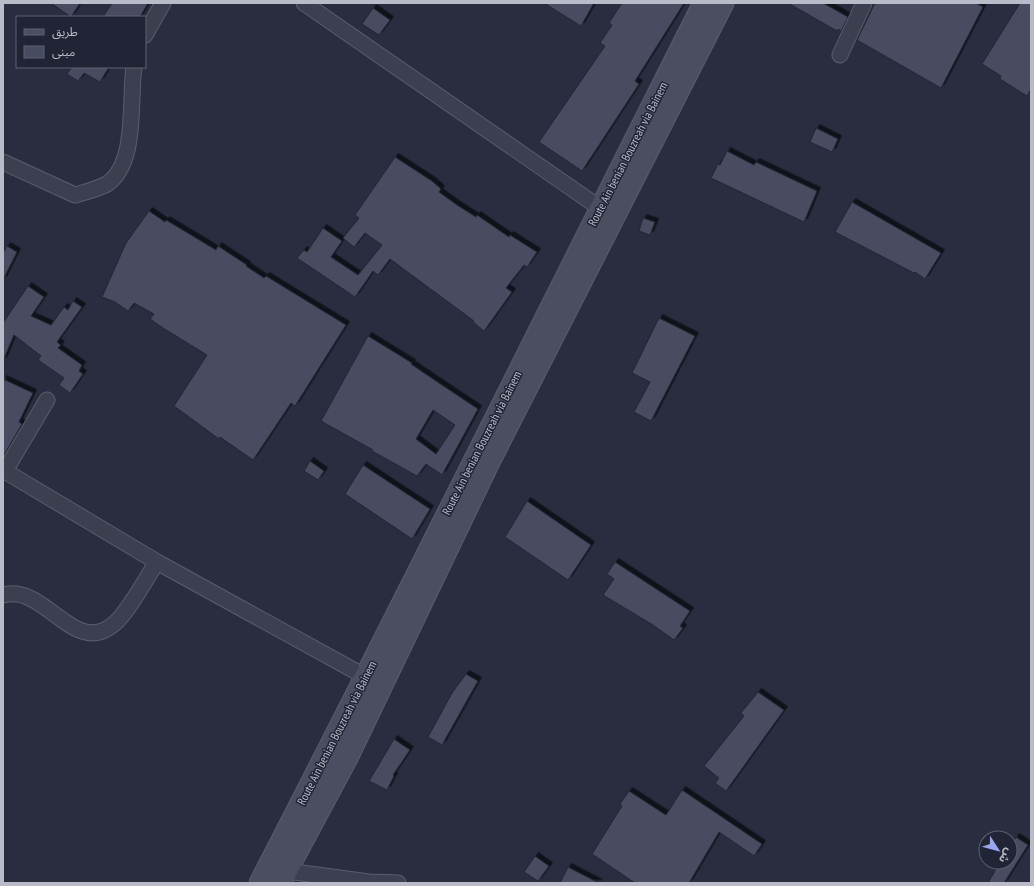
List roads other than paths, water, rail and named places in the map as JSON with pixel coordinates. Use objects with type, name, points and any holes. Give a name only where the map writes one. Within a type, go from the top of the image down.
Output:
[{"type":"main road","name":"Route Ain benian Bouzreah via Bainem","points":[[260,883],[366,677],[704,3]]},
{"type":"main road","name":"Route Ain benian Bouzreah via Bainem","points":[[284,877],[348,756],[489,462],[723,3]]},
{"type":"street","points":[[146,33],[163,3]]},
{"type":"street","points":[[304,3],[600,208]]},
{"type":"street","points":[[840,55],[864,3]]},
{"type":"street","points":[[3,162],[75,196],[107,184],[120,171],[130,141],[134,68]]},
{"type":"street","points":[[47,400],[4,471],[157,562],[366,677]]},
{"type":"street","points":[[3,595],[20,593],[30,597],[78,631],[90,633],[102,631],[113,625],[121,617],[157,562]]},
{"type":"street","points":[[284,877],[398,883]]}]
